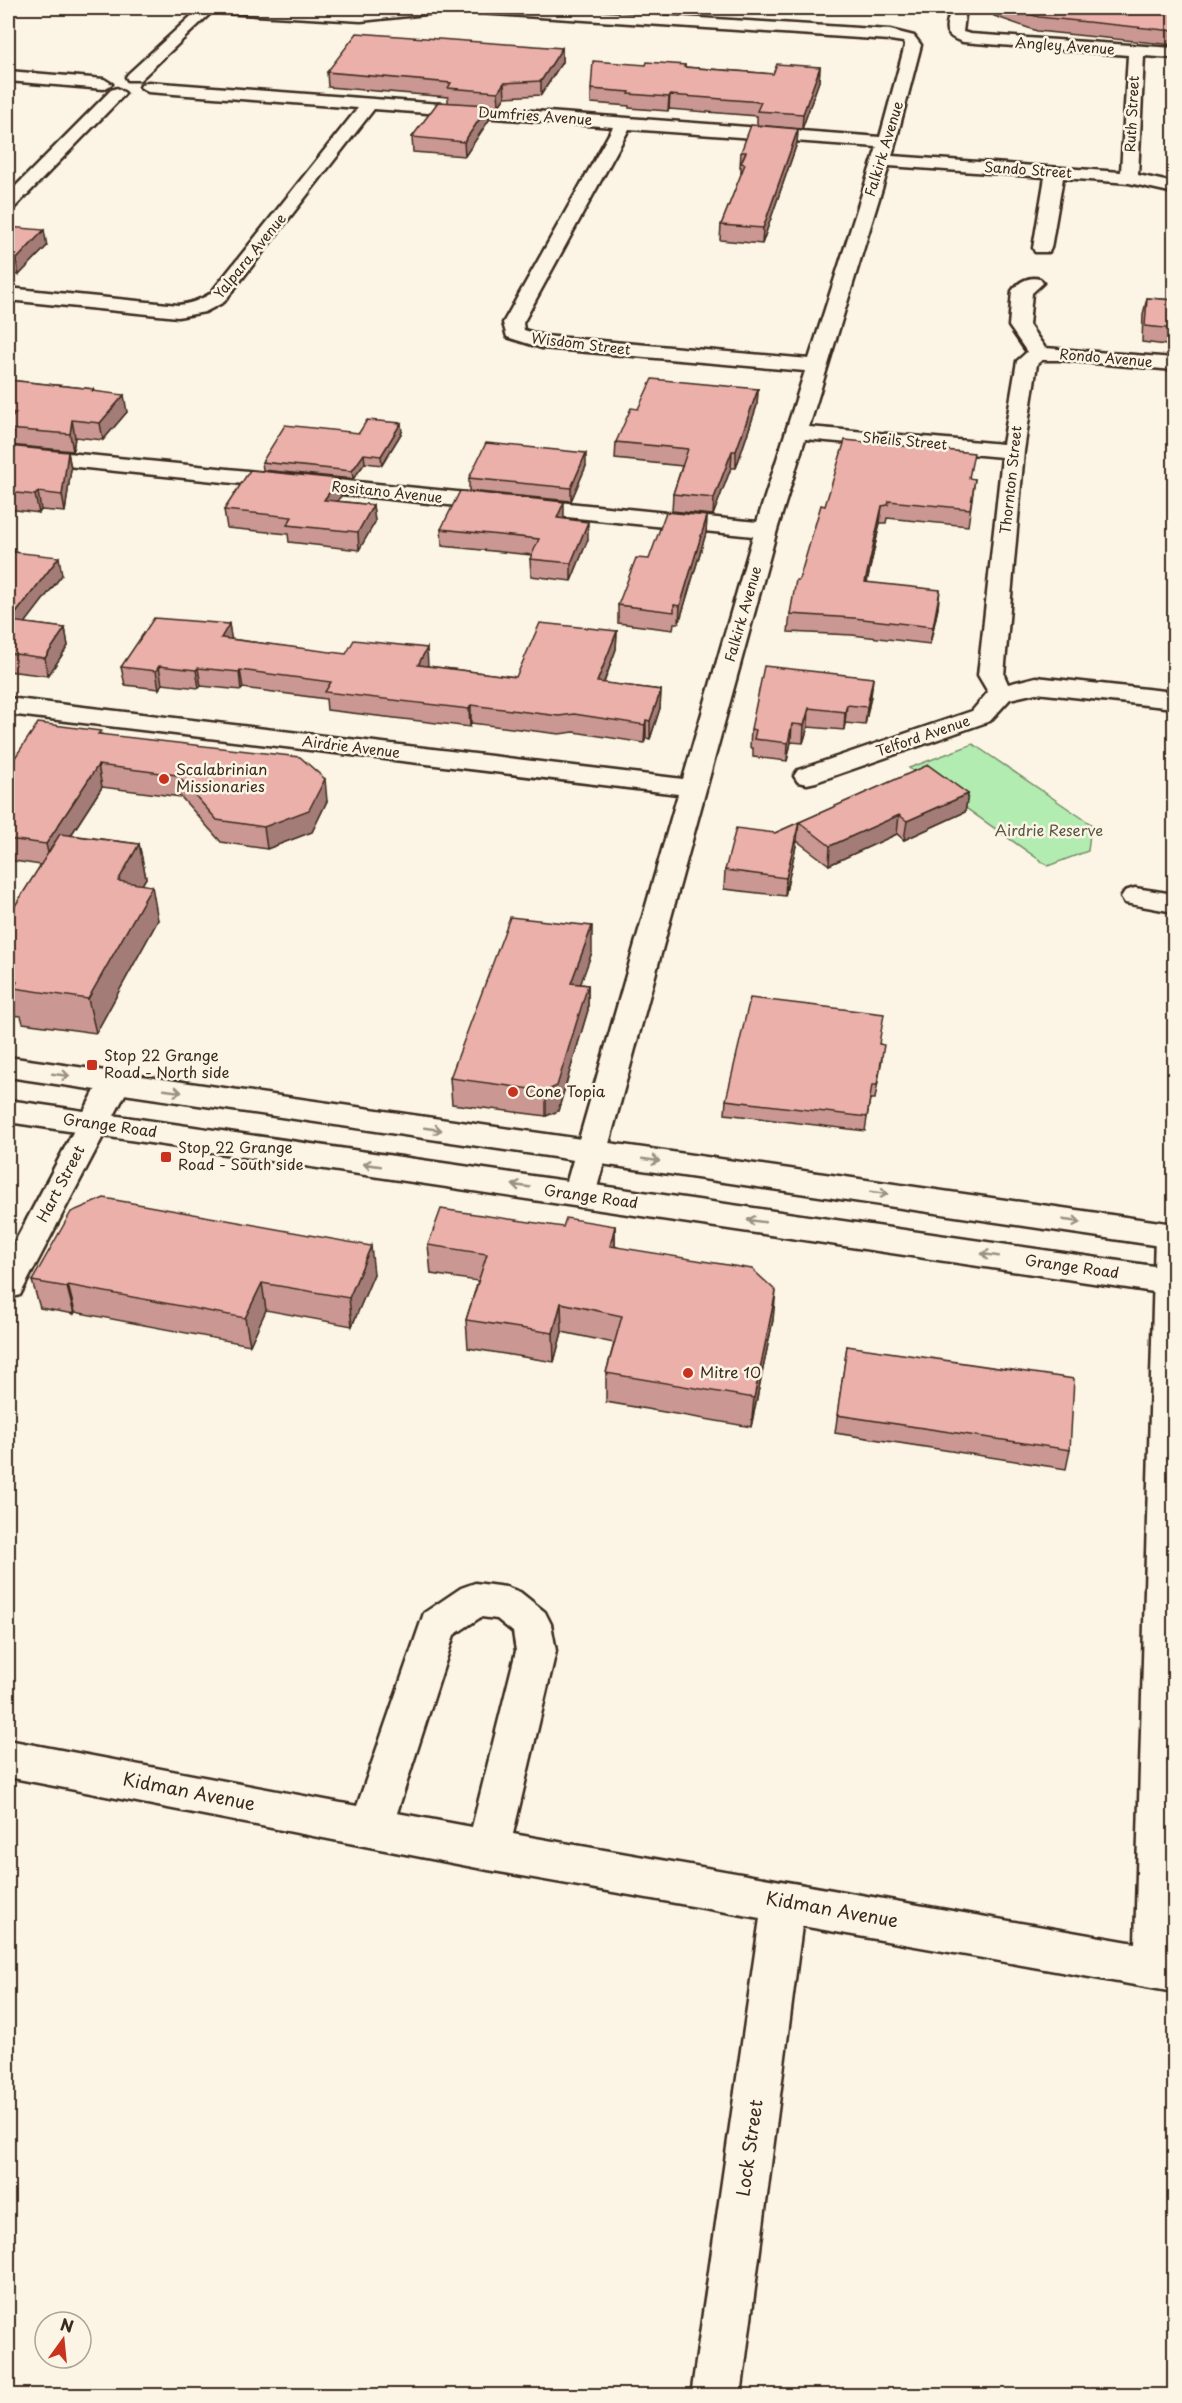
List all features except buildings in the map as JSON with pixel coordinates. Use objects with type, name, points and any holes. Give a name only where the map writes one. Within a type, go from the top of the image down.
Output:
[{"type":"street","points":[[141,82],[208,8]]},
{"type":"street","points":[[222,8],[361,16],[436,8]]},
{"type":"street","name":"Falkirk Avenue","points":[[478,8],[890,35],[908,39],[914,45],[884,151],[766,530],[593,1152],[579,1195]]},
{"type":"street","name":"Angley Avenue","points":[[959,8],[954,28],[956,35],[969,39],[1174,53]]},
{"type":"street","name":"Ruth Street","points":[[1129,178],[1136,50]]},
{"type":"street","points":[[8,76],[110,88]]},
{"type":"street","name":"Dumfries Avenue","points":[[110,88],[134,92],[141,82],[370,103],[624,122],[884,151]]},
{"type":"street","points":[[8,204],[110,88]]},
{"type":"street","name":"Yalpara Avenue","points":[[8,294],[178,311],[195,310],[206,305],[217,298],[370,103]]},
{"type":"street","name":"Wisdom Street","points":[[624,122],[513,323],[514,333],[542,342],[816,366]]},
{"type":"street","name":"Sando Street","points":[[884,151],[1055,172],[1129,178],[1174,188]]},
{"type":"street","points":[[1042,248],[1055,172]]},
{"type":"street","points":[[1033,283],[1022,291],[1019,326],[1038,354]]},
{"type":"street","name":"Rondo Avenue","points":[[1038,354],[1174,364]]},
{"type":"street","name":"Thornton Street","points":[[1001,693],[991,675],[1013,451],[1027,361],[1038,354]]},
{"type":"street","name":"Sheils Street","points":[[796,432],[1013,451]]},
{"type":"street","name":"Rositano Avenue","points":[[8,454],[766,530]]},
{"type":"street","points":[[1001,693],[1036,685],[1174,700]]},
{"type":"street","name":"Telford Avenue","points":[[807,776],[981,716],[1001,693]]},
{"type":"street","name":"Airdrie Avenue","points":[[8,706],[695,788]]},
{"type":"street","points":[[1135,897],[1174,903]]},
{"type":"street","points":[[8,1067],[1173,1235],[1165,1969]]},
{"type":"street","name":"Hart Street","points":[[8,1286],[115,1083]]},
{"type":"street","name":"Grange Road","points":[[8,1111],[1173,1282]]},
{"type":"street","points":[[371,1827],[438,1625],[475,1600],[506,1604],[531,1624],[536,1651],[488,1850]]},
{"type":"street","name":"Kidman Avenue","points":[[8,1759],[488,1850],[1165,1969]]},
{"type":"street","name":"Lock Street","points":[[716,2396],[784,1901]]},
{"type":"green space","name":"Airdrie Reserve","points":[[973,744],[1091,824],[1088,851],[1048,866],[909,768]]},
{"type":"place","name":"Scalabrinian Missionaries","points":[[164,779]]},
{"type":"place","name":"Stop 22 Grange Road - North side","points":[[92,1065]]},
{"type":"place","name":"Cone Topia","points":[[513,1092]]},
{"type":"place","name":"Stop 22 Grange Road - South side","points":[[166,1157]]},
{"type":"place","name":"Mitre 10","points":[[688,1373]]}]
